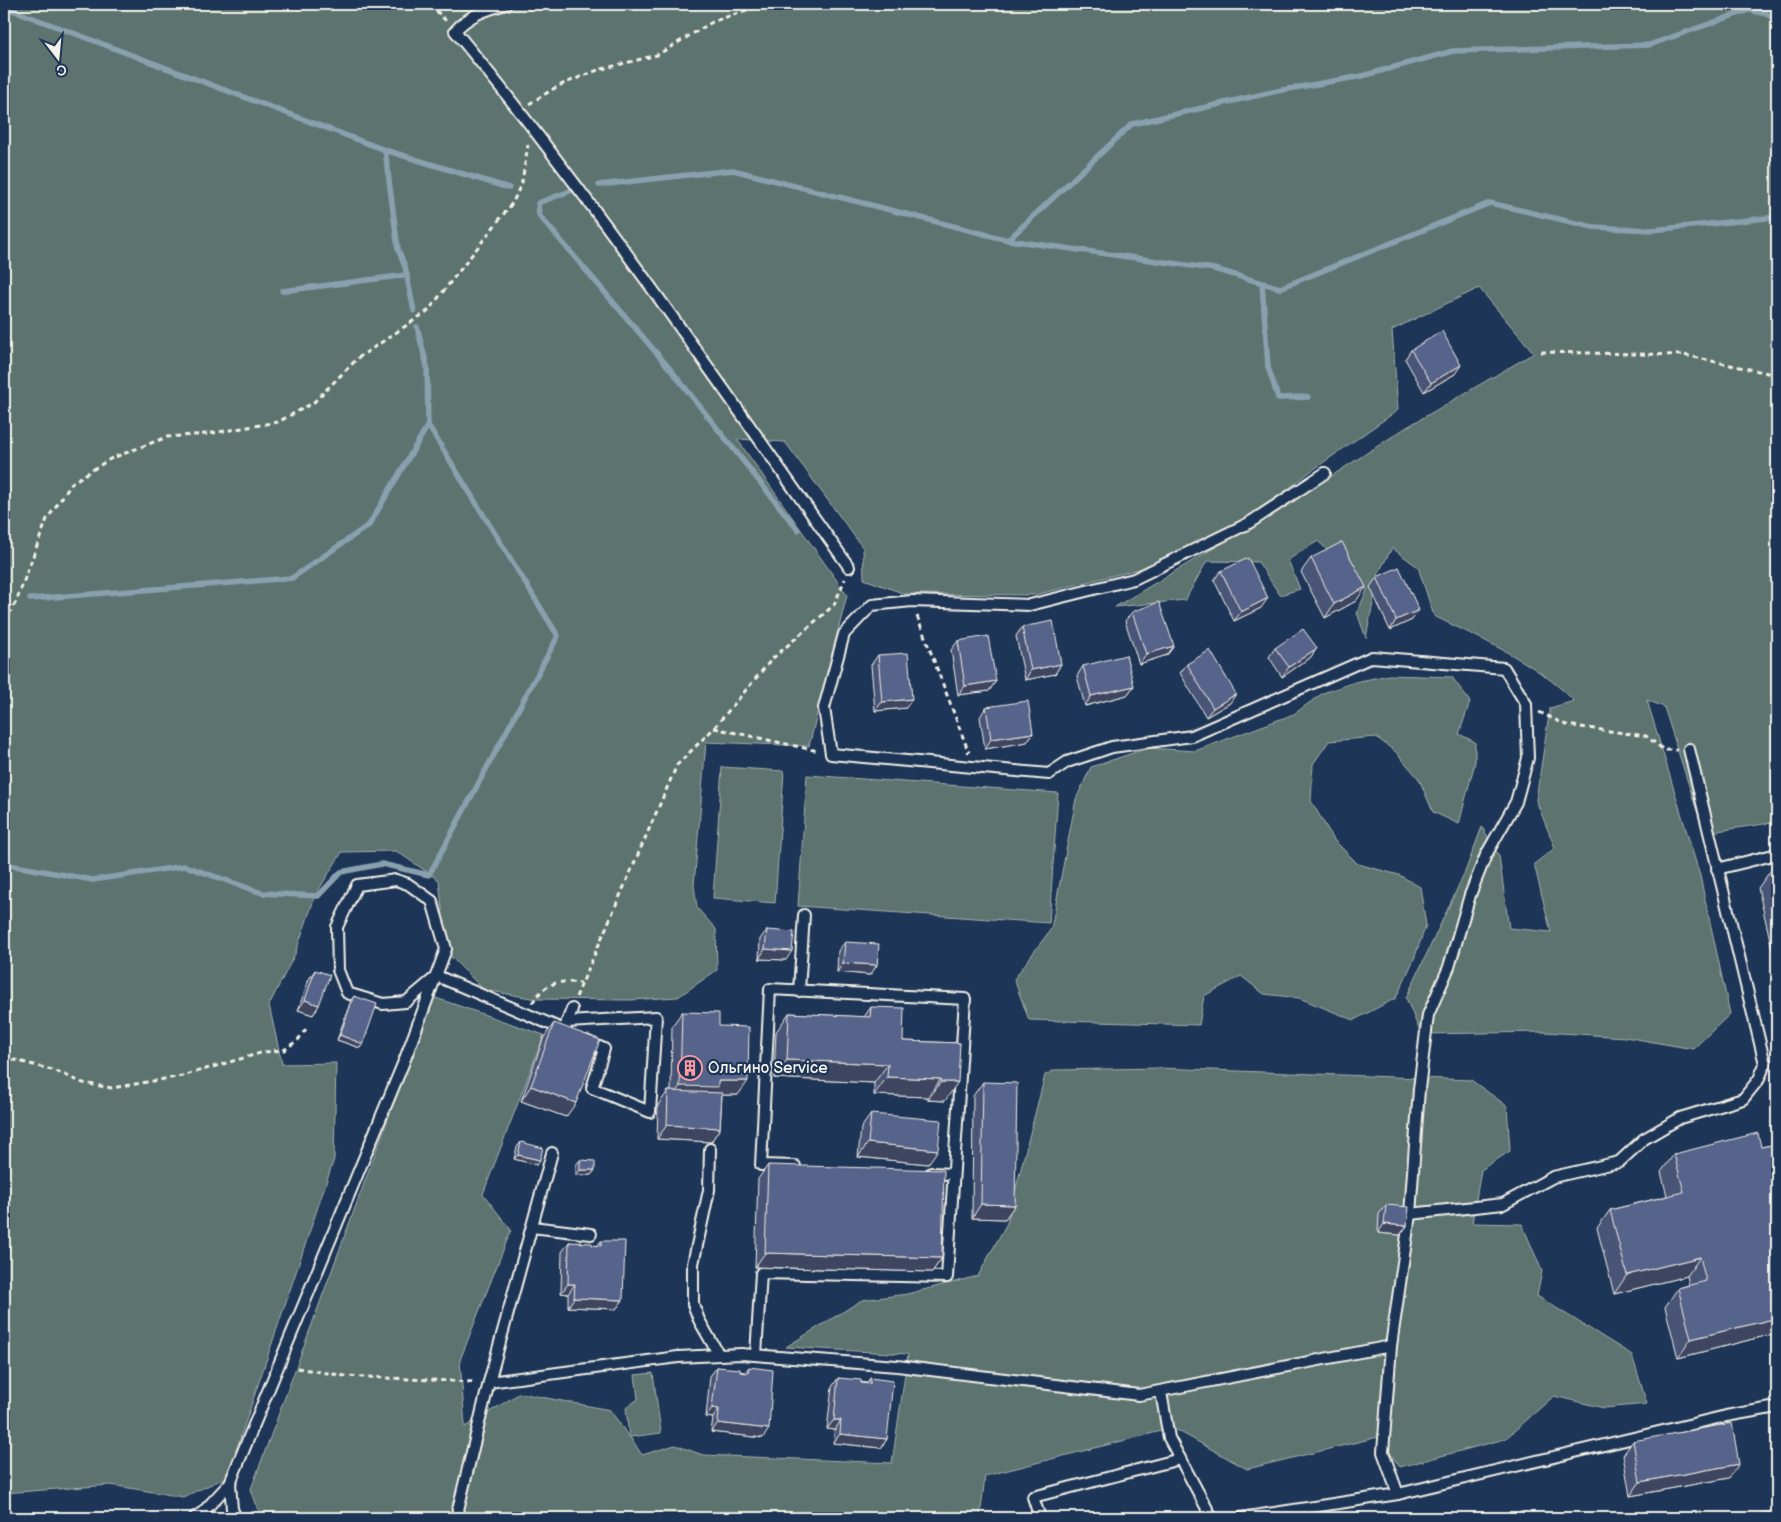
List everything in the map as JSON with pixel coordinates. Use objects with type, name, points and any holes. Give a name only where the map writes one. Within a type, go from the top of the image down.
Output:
[{"type":"lane","points":[[506,4],[474,15],[466,20],[455,32],[531,124],[748,422],[849,567]]},
{"type":"lane","points":[[1325,472],[1249,523],[1134,579],[1030,605],[912,601],[872,605],[844,634],[824,708],[830,754],[1049,774],[1067,762],[1112,747],[1192,736],[1372,657],[1504,668],[1526,704],[1528,758],[1516,802],[1486,854],[1470,895],[1449,967],[1428,1015],[1419,1088],[1410,1214],[1391,1346],[1383,1452],[1398,1494]]},
{"type":"lane","points":[[1410,1214],[1503,1204],[1553,1177],[1619,1162],[1644,1139],[1680,1118],[1743,1098],[1758,1079],[1765,1064],[1688,750]]},
{"type":"lane","points":[[1717,869],[1777,854]]},
{"type":"lane","points":[[194,1518],[203,1512],[230,1483],[437,976],[446,949],[432,901],[408,884],[396,880],[357,885],[337,927],[338,970],[347,993],[383,1004],[406,1002],[437,976]]},
{"type":"lane","points":[[799,991],[804,915]]},
{"type":"lane","points":[[437,976],[524,1013],[566,1026],[604,1049],[592,1088],[650,1112],[656,1017],[566,1026]]},
{"type":"lane","points":[[756,1355],[761,1273],[947,1277],[965,999],[770,989],[761,1165],[809,1167]]},
{"type":"lane","points":[[566,1026],[572,1010]]},
{"type":"lane","points":[[710,1150],[709,1190],[693,1264],[693,1304],[699,1320],[719,1355]]},
{"type":"lane","points":[[456,1518],[489,1382],[552,1153]]},
{"type":"lane","points":[[924,1173],[953,1174]]},
{"type":"lane","points":[[532,1227],[590,1234]]},
{"type":"lane","points":[[489,1382],[678,1357],[756,1355],[898,1366],[1139,1395],[1391,1346]]},
{"type":"lane","points":[[1161,1392],[1169,1438],[1212,1518]]},
{"type":"lane","points":[[1241,1518],[1398,1494],[1726,1416],[1777,1407]]},
{"type":"lane","points":[[1040,1518],[1033,1497],[1180,1459]]},
{"type":"lane","points":[[230,1483],[232,1509],[236,1518]]},
{"type":"path","points":[[430,4],[455,32]]},
{"type":"path","points":[[520,110],[558,86],[598,70],[657,55],[714,21],[766,4]]},
{"type":"path","points":[[4,622],[16,602],[47,520],[73,482],[110,458],[167,437],[207,434],[278,422],[313,403],[358,358],[428,311],[513,202],[522,182],[531,124]]},
{"type":"path","points":[[1541,352],[1684,355],[1777,376]]},
{"type":"path","points":[[572,1010],[581,983],[677,765],[714,728],[772,659],[834,606],[849,567]]},
{"type":"path","points":[[912,601],[974,768]]},
{"type":"path","points":[[1526,704],[1558,722],[1646,736],[1664,750],[1688,750]]},
{"type":"path","points":[[714,728],[830,754]]},
{"type":"path","points":[[524,1013],[543,988],[561,980],[581,983]]},
{"type":"path","points":[[4,1057],[56,1071],[83,1083],[112,1088],[182,1076],[264,1052],[284,1050],[298,1040],[306,1029]]},
{"type":"path","points":[[297,1368],[345,1376],[489,1382]]},
{"type":"green space","points":[[4,4],[1777,4],[1777,822],[1704,833],[1664,707],[1647,700],[1700,876],[1730,1014],[1693,1049],[1625,1037],[1544,1032],[1421,1034],[1406,998],[1465,872],[1482,827],[1499,856],[1509,928],[1551,932],[1534,864],[1555,848],[1536,800],[1550,708],[1574,701],[1559,687],[1526,663],[1434,616],[1418,567],[1392,548],[1379,572],[1366,638],[1357,613],[1367,590],[1318,541],[1288,560],[1300,589],[1280,595],[1258,562],[1207,561],[1185,600],[1115,607],[1293,501],[1407,427],[1534,353],[1479,288],[1392,330],[1398,410],[1307,474],[1251,518],[1147,567],[1035,595],[905,594],[864,579],[863,548],[785,442],[737,439],[847,595],[809,746],[706,742],[694,885],[697,908],[716,929],[717,970],[678,997],[630,1000],[537,999],[484,990],[447,953],[439,880],[396,851],[342,852],[316,894],[295,954],[269,1005],[282,1064],[336,1063],[334,1159],[227,1477],[183,1497],[111,1485],[4,1493]]},
{"type":"green space","points":[[1389,675],[1452,677],[1470,702],[1459,734],[1475,742],[1475,762],[1459,824],[1433,812],[1419,779],[1396,752],[1376,737],[1329,741],[1313,764],[1311,801],[1334,840],[1358,864],[1399,875],[1420,887],[1426,925],[1414,959],[1396,998],[1354,1020],[1299,998],[1264,994],[1241,976],[1204,996],[1199,1025],[1029,1020],[1014,979],[1051,929],[1076,799],[1091,767],[1148,748],[1195,751],[1294,714],[1323,693],[1355,682]]},
{"type":"green space","points":[[722,767],[784,771],[775,903],[713,898]]},
{"type":"green space","points":[[807,775],[1058,793],[1049,923],[798,906]]},
{"type":"green space","points":[[433,997],[544,1035],[483,1194],[511,1230],[460,1360],[465,1427],[520,1393],[610,1410],[629,1437],[626,1408],[638,1399],[635,1375],[653,1373],[661,1433],[630,1437],[642,1455],[675,1445],[703,1455],[892,1463],[908,1354],[786,1347],[862,1300],[907,1294],[978,1276],[1007,1223],[1045,1075],[1055,1070],[1159,1068],[1471,1080],[1507,1106],[1510,1151],[1481,1170],[1472,1223],[1522,1224],[1542,1271],[1537,1296],[1632,1355],[1647,1404],[1604,1408],[1554,1396],[1505,1439],[1400,1467],[1378,1437],[1247,1469],[1173,1428],[985,1476],[980,1518],[261,1518],[251,1489]]},
{"type":"green space","points":[[1777,1510],[1777,1518],[1737,1518]]},
{"type":"building","points":[[1442,331],[1461,365],[1431,383],[1411,350]]},
{"type":"building","points":[[1342,542],[1366,587],[1334,604],[1311,558]]},
{"type":"building","points":[[1248,558],[1268,598],[1241,612],[1221,571]]},
{"type":"building","points":[[1399,567],[1419,610],[1396,620],[1377,577]]},
{"type":"building","points":[[1159,602],[1174,646],[1146,654],[1132,612]]},
{"type":"building","points":[[1053,621],[1061,664],[1031,670],[1022,627]]},
{"type":"building","points":[[1303,629],[1317,648],[1289,667],[1275,648]]},
{"type":"building","points":[[988,636],[996,681],[965,686],[958,641]]},
{"type":"building","points":[[1210,650],[1236,694],[1213,708],[1187,664]]},
{"type":"building","points":[[908,653],[912,699],[882,702],[878,655]]},
{"type":"building","points":[[1126,655],[1134,686],[1091,696],[1083,666]]},
{"type":"building","points":[[1028,701],[1033,733],[991,739],[986,707]]},
{"type":"building","points":[[1777,868],[1777,896],[1771,870]]},
{"type":"building","points":[[767,930],[794,932],[792,951],[765,949]]},
{"type":"building","points":[[845,942],[879,944],[877,965],[843,963]]},
{"type":"building","points":[[315,970],[330,975],[319,1005],[305,1000]]},
{"type":"building","points":[[354,996],[377,1004],[363,1044],[340,1035]]},
{"type":"building","points":[[871,1007],[904,1008],[903,1041],[960,1043],[958,1082],[941,1082],[941,1079],[887,1077],[888,1064],[787,1060],[789,1013],[870,1017]]},
{"type":"building","points":[[682,1012],[719,1013],[719,1026],[749,1027],[748,1081],[718,1081],[718,1087],[680,1086]]},
{"type":"building","points":[[554,1023],[600,1040],[576,1103],[531,1086]]},
{"type":"building","points":[[983,1082],[1017,1083],[1015,1205],[981,1204]]},
{"type":"building","points":[[668,1091],[722,1093],[720,1128],[667,1125]]},
{"type":"building","points":[[871,1114],[941,1120],[938,1150],[868,1143]]},
{"type":"building","points":[[1758,1133],[1761,1147],[1777,1144],[1777,1198],[1774,1199],[1777,1212],[1777,1318],[1691,1339],[1678,1288],[1706,1281],[1700,1257],[1627,1275],[1610,1210],[1684,1192],[1674,1154]]},
{"type":"building","points":[[521,1142],[543,1148],[540,1160],[518,1155]]},
{"type":"building","points":[[580,1160],[595,1161],[595,1170],[580,1170]]},
{"type":"building","points":[[768,1165],[944,1170],[942,1258],[765,1253]]},
{"type":"building","points":[[1386,1205],[1409,1207],[1407,1226],[1384,1224]]},
{"type":"building","points":[[601,1241],[625,1241],[623,1300],[574,1298],[575,1284],[568,1284],[569,1242],[592,1243],[592,1245],[601,1246]]},
{"type":"building","points":[[717,1367],[740,1369],[740,1372],[748,1373],[749,1367],[773,1370],[769,1429],[718,1423],[719,1409],[712,1408]]},
{"type":"building","points":[[838,1378],[861,1380],[861,1383],[870,1384],[870,1378],[893,1381],[887,1439],[840,1434],[841,1420],[834,1420]]},
{"type":"building","points":[[1732,1423],[1739,1464],[1640,1482],[1633,1441]]},
{"type":"waterway","points":[[4,7],[385,150],[398,249],[405,267],[414,311]]},
{"type":"waterway","points":[[1008,240],[1132,124],[1277,91],[1362,76],[1453,51],[1649,45],[1749,10],[1767,14],[1777,21]]},
{"type":"waterway","points":[[385,150],[509,188]]},
{"type":"waterway","points":[[599,185],[733,170],[1008,240],[1214,269],[1280,288],[1490,203],[1593,227],[1652,230],[1777,217]]},
{"type":"waterway","points":[[573,190],[538,203],[539,215],[671,370],[798,530]]},
{"type":"waterway","points":[[282,291],[407,275]]},
{"type":"waterway","points":[[1262,283],[1268,367],[1278,398],[1308,397]]},
{"type":"waterway","points":[[4,864],[93,880],[185,866],[262,893],[318,896],[341,872],[382,864],[429,875],[558,636],[428,425],[427,366],[417,327]]},
{"type":"waterway","points":[[30,599],[292,578],[369,525],[428,425]]},
{"type":"place","name":"Ольгино Service","points":[[690,1068]]}]
